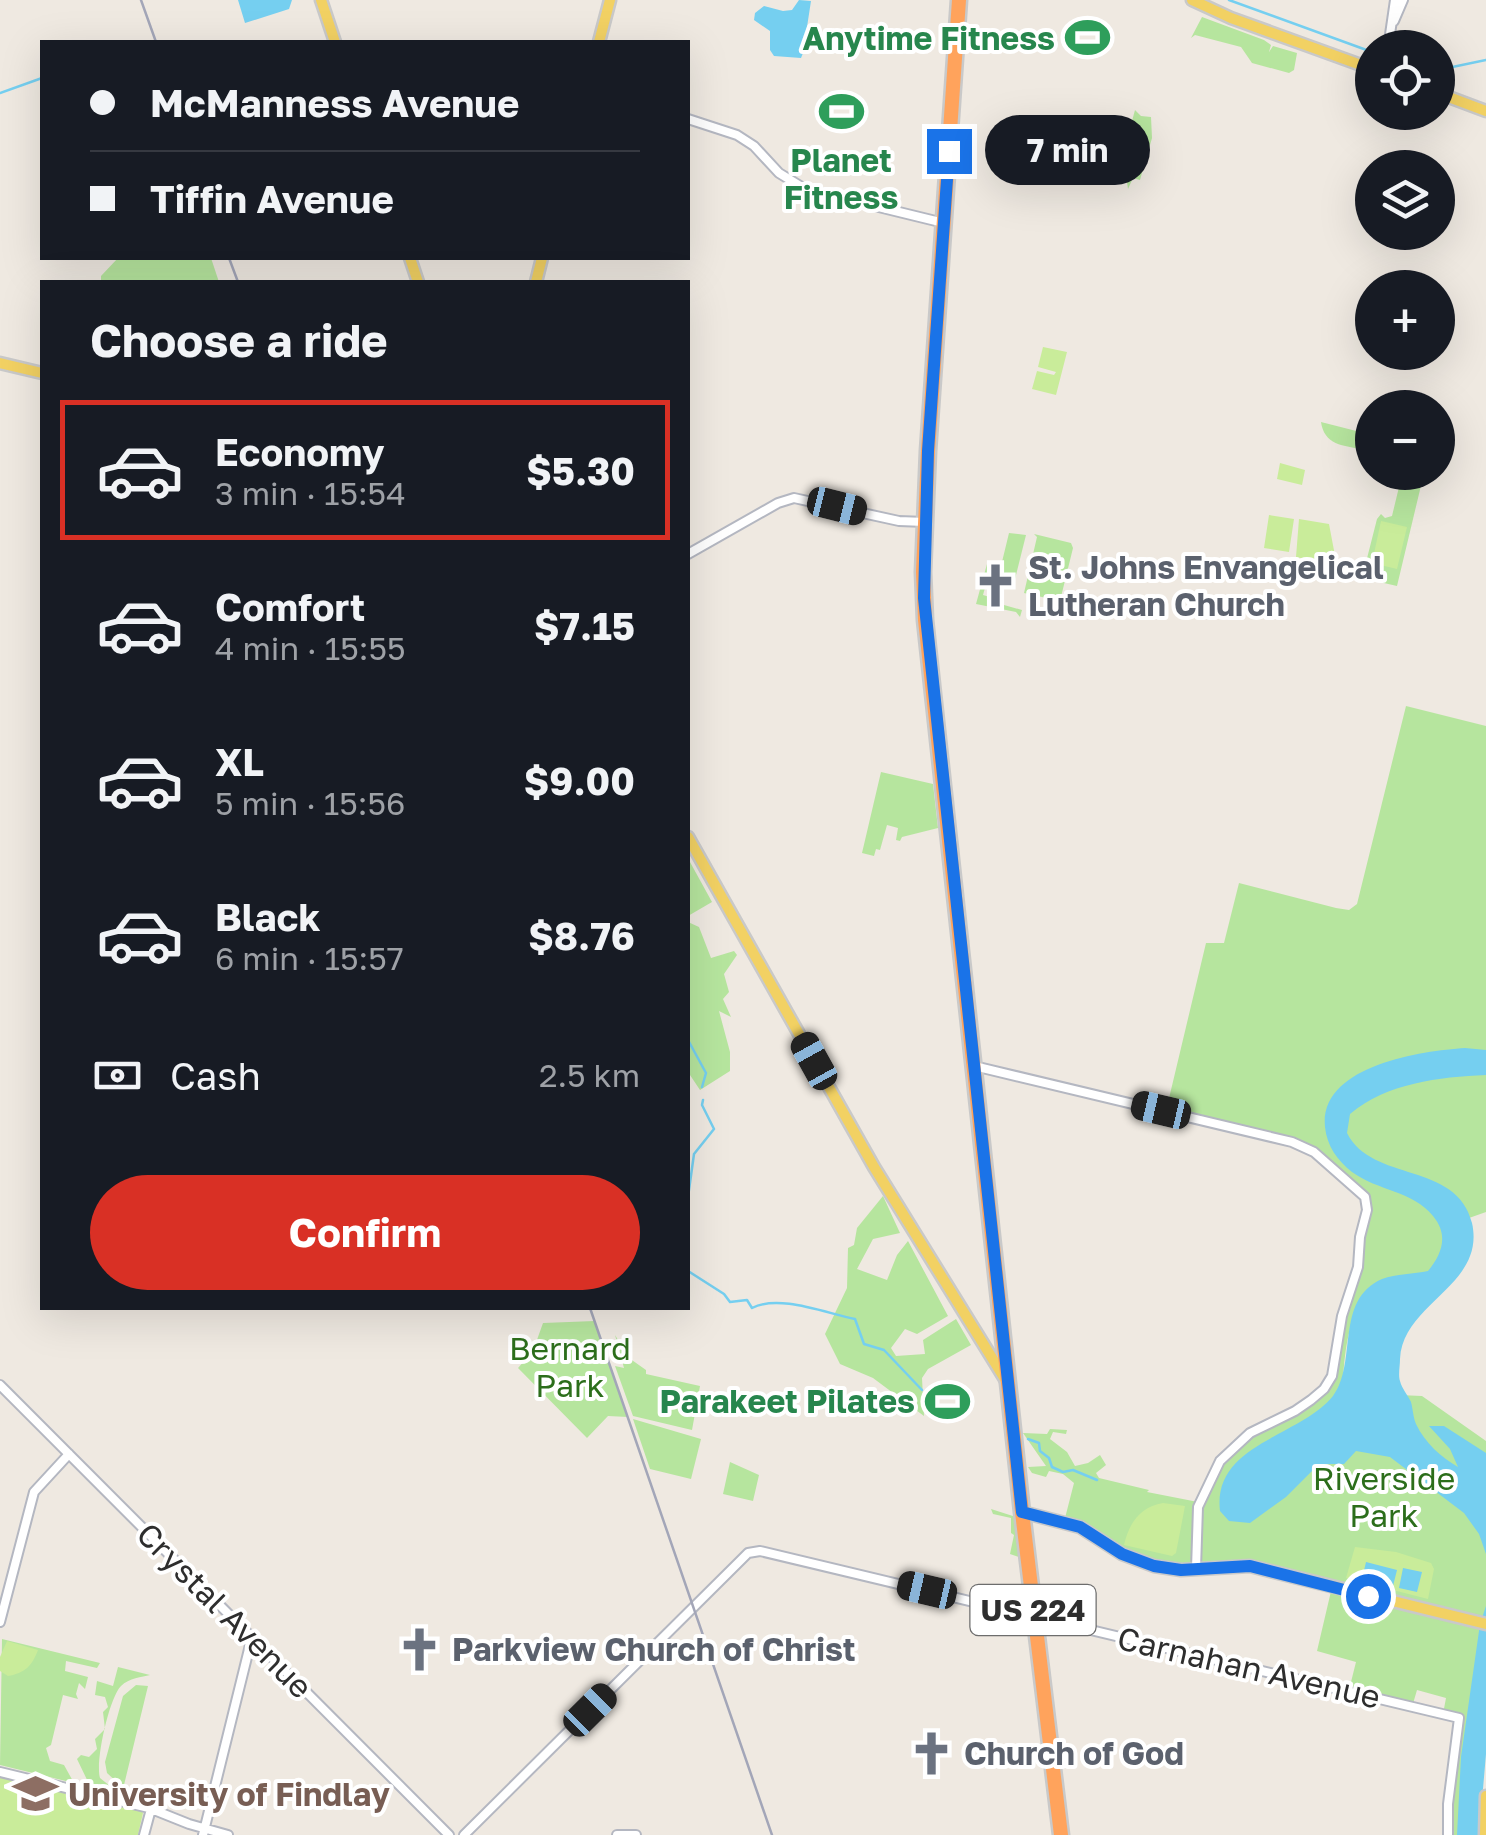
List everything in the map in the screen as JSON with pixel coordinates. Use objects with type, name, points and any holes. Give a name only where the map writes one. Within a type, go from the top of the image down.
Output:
[{"type":"highway","name":"US 224","points":[[960,0],[925,522],[926,620],[1022,1512],[1061,1835]]},
{"type":"main road","points":[[321,0],[335,40]]},
{"type":"main road","points":[[600,40],[610,0]]},
{"type":"main road","points":[[1192,0],[1355,63]]},
{"type":"main road","points":[[1455,99],[1486,110]]},
{"type":"main road","points":[[0,363],[40,373]]},
{"type":"main road","points":[[690,841],[874,1167],[1008,1384]]},
{"type":"main road","points":[[1022,1512],[1080,1527],[1122,1554],[1148,1564],[1196,1569],[1250,1566],[1486,1624]]},
{"type":"main road","points":[[1485,1835],[1486,1796]]},
{"type":"street","points":[[1392,30],[1396,0]]},
{"type":"street","points":[[1394,20],[1403,0]]},
{"type":"street","points":[[690,120],[743,138],[780,174],[803,188],[944,223]]},
{"type":"street","points":[[690,553],[794,498],[889,519],[925,522]]},
{"type":"street","points":[[974,1066],[1292,1142],[1308,1148],[1361,1191],[1367,1207],[1358,1267],[1342,1316],[1332,1376],[1311,1400],[1246,1435],[1220,1461],[1198,1507],[1196,1569]]},
{"type":"street","name":"Crystal Avenue","points":[[0,1385],[449,1835]]},
{"type":"street","points":[[0,1622],[34,1492],[69,1454]]},
{"type":"street","name":"Carnahan Avenue","points":[[464,1835],[748,1553],[766,1552],[1459,1718],[1448,1835]]},
{"type":"street","points":[[204,1832],[252,1638]]},
{"type":"street","points":[[0,1772],[151,1808],[204,1832],[228,1835]]},
{"type":"street","points":[[144,1835],[151,1808]]},
{"type":"street","points":[[616,1835],[636,1835]]},
{"type":"green space","points":[[1202,17],[1264,40],[1271,45],[1269,52],[1273,46],[1297,53],[1294,70],[1289,73],[1252,63],[1241,47],[1195,35],[1191,38]]},
{"type":"green space","points":[[1135,110],[1141,116],[1151,117],[1152,138],[1140,180],[1133,178],[1128,189],[1121,176],[1093,169],[1103,129],[1129,132]]},
{"type":"green space","points":[[116,260],[212,260],[218,280],[101,280]]},
{"type":"green space","points":[[1043,347],[1067,352],[1056,395],[1032,389],[1037,371],[1054,375],[1056,372],[1038,367]]},
{"type":"green space","points":[[1321,422],[1355,431],[1355,448],[1335,443]]},
{"type":"green space","points":[[1280,463],[1305,470],[1302,485],[1277,479]]},
{"type":"green space","points":[[1398,490],[1420,490],[1397,586],[1362,578],[1377,519],[1381,514],[1385,518],[1392,516]]},
{"type":"green space","points":[[1269,515],[1294,519],[1289,552],[1264,548]]},
{"type":"green space","points":[[1299,519],[1329,524],[1336,561],[1328,564],[1296,557]]},
{"type":"green space","points":[[1381,521],[1407,527],[1397,569],[1372,563]]},
{"type":"green space","points":[[1009,533],[1026,535],[1013,587],[997,583],[999,573],[990,570],[983,595],[999,595],[1004,605],[1022,610],[1020,617],[1016,612],[976,604],[987,564],[1001,566]]},
{"type":"green space","points":[[1034,534],[1071,543],[1073,548],[1060,601],[1024,593],[1037,537]]},
{"type":"green space","name":"Riverside Park","points":[[1406,706],[1486,726],[1486,1212],[1469,1218],[1442,1274],[1365,1292],[1349,1334],[1343,1380],[1376,1394],[1422,1396],[1486,1441],[1486,1725],[1464,1835],[1448,1835],[1459,1718],[1443,1714],[1446,1698],[1417,1690],[1412,1707],[1349,1690],[1356,1662],[1317,1651],[1332,1587],[1250,1566],[1164,1568],[1064,1522],[1074,1483],[1063,1474],[1049,1471],[1046,1477],[1032,1473],[1028,1467],[1046,1466],[1023,1433],[1067,1430],[1066,1434],[1053,1432],[1050,1439],[1067,1452],[1075,1466],[1100,1455],[1106,1465],[1096,1473],[1099,1478],[1198,1502],[1228,1450],[1326,1393],[1333,1385],[1344,1326],[1362,1264],[1359,1258],[1367,1204],[1308,1149],[1166,1111],[1206,943],[1224,943],[1239,883],[1336,908],[1349,910],[1357,904]]},
{"type":"green space","points":[[881,772],[933,784],[938,828],[902,837],[900,841],[896,840],[898,828],[887,825],[880,850],[876,849],[874,856],[862,853]]},
{"type":"green space","points":[[690,862],[712,902],[690,915]]},
{"type":"green space","points":[[690,923],[699,927],[711,958],[734,951],[737,955],[724,974],[729,992],[723,999],[731,1017],[719,1011],[730,1052],[730,1071],[700,1090],[690,1075]]},
{"type":"green space","points":[[883,1196],[900,1233],[873,1239],[857,1269],[887,1280],[897,1255],[908,1241],[948,1316],[917,1334],[905,1329],[891,1348],[896,1356],[925,1354],[923,1340],[956,1319],[971,1345],[928,1369],[922,1378],[924,1416],[873,1378],[840,1364],[825,1334],[847,1288],[848,1248],[854,1245],[857,1228]]},
{"type":"green space","name":"Bernard Park","points":[[595,1321],[628,1417],[608,1416],[587,1438],[518,1368],[533,1351],[543,1323]]},
{"type":"green space","points":[[615,1335],[629,1358],[646,1374],[700,1386],[692,1430],[633,1416],[615,1366],[624,1368]]},
{"type":"green space","points":[[633,1419],[701,1439],[691,1479],[650,1469]]},
{"type":"green space","points":[[730,1462],[759,1475],[753,1501],[723,1494]]},
{"type":"green space","points":[[1163,1503],[1185,1506],[1176,1553],[1172,1556],[1124,1545],[1137,1517]]},
{"type":"green space","points":[[991,1509],[1016,1517],[1019,1557],[1010,1554],[1014,1535],[1011,1518],[993,1514]]},
{"type":"green space","points":[[1355,1547],[1396,1552],[1431,1563],[1434,1569],[1428,1599],[1346,1578]]},
{"type":"green space","points":[[2,1639],[100,1663],[97,1668],[66,1661],[65,1671],[88,1677],[85,1689],[79,1683],[78,1699],[63,1695],[51,1745],[46,1748],[50,1761],[64,1765],[74,1783],[0,1765]]},
{"type":"green space","points":[[7,1641],[38,1650],[27,1668],[8,1676],[0,1671],[0,1657]]},
{"type":"green space","points":[[118,1667],[150,1675],[121,1686],[105,1728],[103,1712],[108,1707],[105,1697],[95,1695],[97,1681],[113,1686]]},
{"type":"green space","points":[[136,1685],[148,1686],[124,1785],[120,1785],[107,1773],[105,1762],[123,1696]]},
{"type":"green space","points":[[104,1730],[100,1778],[120,1794],[90,1786],[77,1759],[81,1755],[89,1757],[97,1749],[95,1739]]},
{"type":"green space","name":"University of Findlay","points":[[0,1777],[141,1810],[138,1835],[0,1835]]},
{"type":"water","points":[[238,0],[292,0],[289,9],[245,23]]},
{"type":"water","points":[[799,0],[811,1],[801,58],[774,56],[770,50],[770,31],[754,20],[755,13],[764,6],[792,10]]},
{"type":"water","points":[[1486,1050],[1486,1075],[1432,1080],[1380,1095],[1350,1114],[1347,1133],[1359,1149],[1375,1159],[1450,1190],[1463,1203],[1472,1223],[1473,1245],[1467,1263],[1414,1323],[1405,1339],[1399,1376],[1416,1424],[1440,1454],[1458,1467],[1450,1449],[1429,1426],[1444,1426],[1486,1453],[1486,1554],[1479,1534],[1464,1513],[1390,1457],[1356,1451],[1344,1464],[1319,1464],[1286,1497],[1250,1523],[1229,1521],[1220,1511],[1221,1489],[1230,1471],[1244,1456],[1318,1410],[1333,1396],[1344,1367],[1352,1317],[1367,1289],[1387,1277],[1428,1271],[1442,1244],[1438,1223],[1425,1208],[1362,1178],[1337,1157],[1326,1134],[1327,1106],[1338,1089],[1376,1066],[1423,1053]]},
{"type":"water","points":[[1366,1562],[1397,1570],[1393,1586],[1362,1579]]},
{"type":"water","points":[[1403,1568],[1422,1572],[1417,1592],[1399,1588]]},
{"type":"water","points":[[1486,1606],[1486,1754],[1479,1835],[1457,1835],[1461,1757]]},
{"type":"waterway","points":[[1229,0],[1355,46]]},
{"type":"waterway","points":[[1455,66],[1486,60]]},
{"type":"waterway","points":[[0,93],[40,79]]},
{"type":"waterway","points":[[690,1044],[706,1073],[702,1087]]},
{"type":"waterway","points":[[690,1183],[694,1154],[714,1129],[703,1100]]},
{"type":"waterway","points":[[690,1272],[730,1302],[747,1300],[752,1308],[789,1304],[855,1319],[864,1344],[884,1350],[922,1390]]},
{"type":"waterway","points":[[1028,1439],[1039,1443],[1052,1467],[1097,1480]]},
{"type":"railway","points":[[141,0],[155,40]]},
{"type":"railway","points":[[230,260],[237,280]]},
{"type":"railway","points":[[591,1310],[772,1835]]},
{"type":"place","name":"Anytime Fitness","points":[[1088,38]]},
{"type":"place","name":"Planet Fitness","points":[[841,112]]},
{"type":"place","name":"St. Johns Envangelical Lutheran Church","points":[[995,585]]},
{"type":"place","name":"Parakeet Pilates","points":[[948,1401]]},
{"type":"place","name":"Parkview Church of Christ","points":[[419,1649]]},
{"type":"place","name":"Church of God","points":[[931,1753]]},
{"type":"place","name":"University of Findlay","points":[[35,1794]]},
{"type":"route","points":[[949,151],[928,451],[924,598],[1022,1512],[1080,1527],[1122,1554],[1154,1566],[1181,1570],[1250,1566],[1368,1596]]}]
